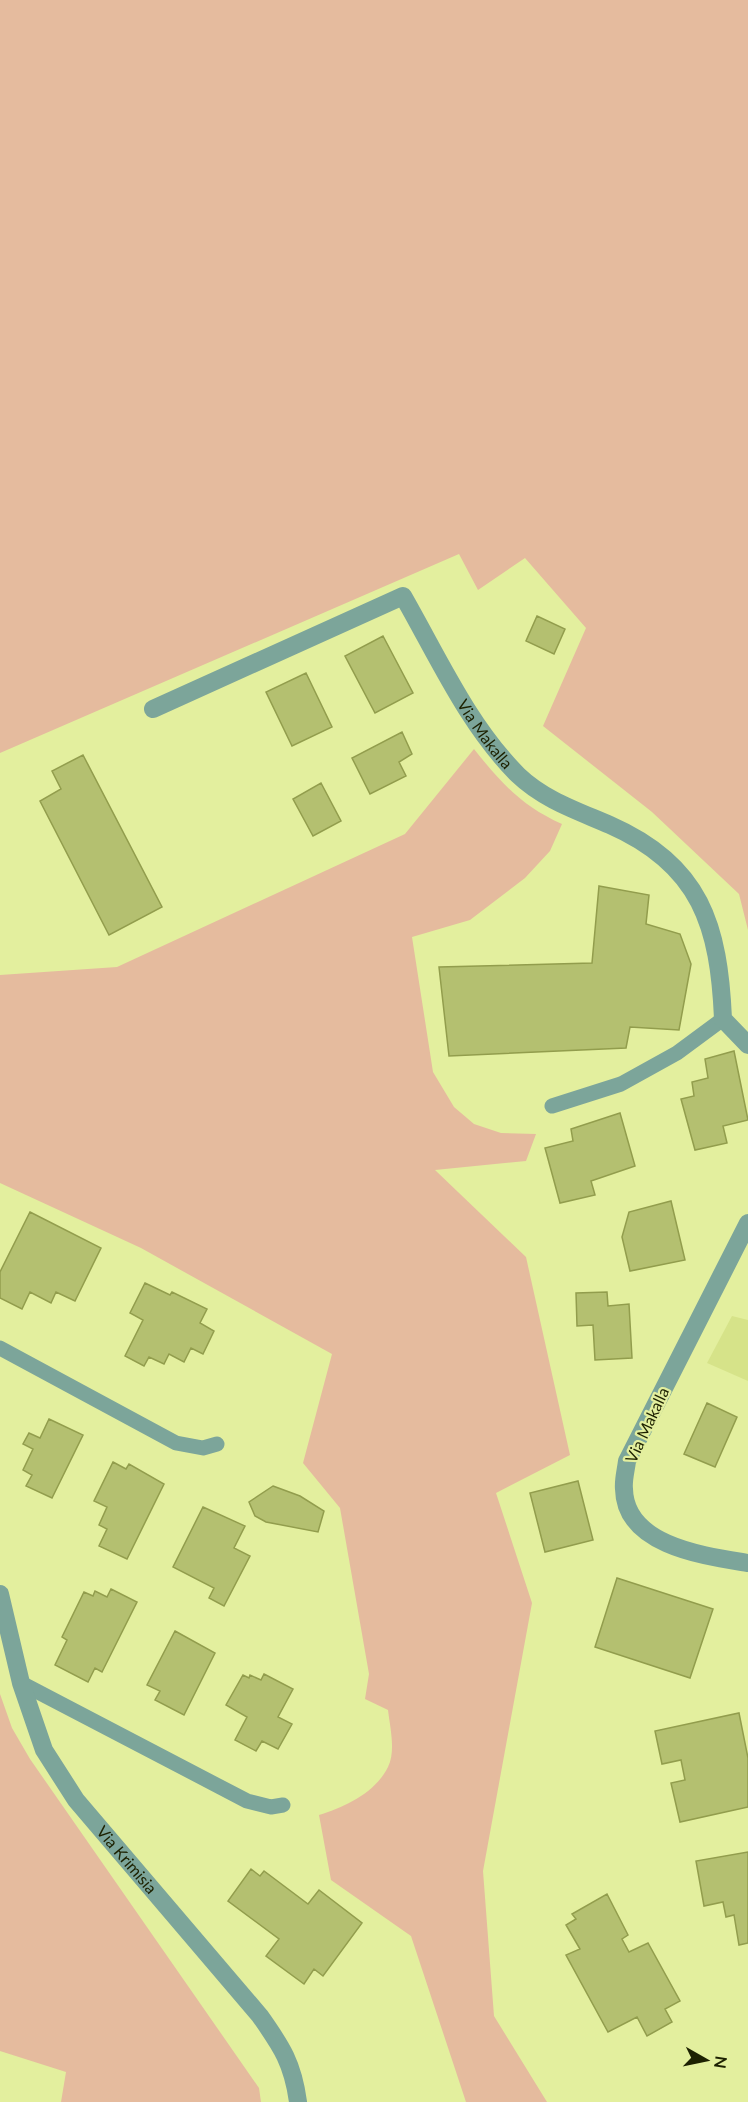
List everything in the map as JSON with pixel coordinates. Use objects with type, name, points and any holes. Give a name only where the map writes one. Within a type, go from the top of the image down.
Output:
[{"type":"street","name":"Via Makalla","points":[[153,709],[403,596],[477,728],[520,776],[557,803],[612,826],[662,855],[698,896],[713,936],[721,976],[723,1019]]},
{"type":"street","points":[[723,1019],[748,1045]]},
{"type":"street","name":"Via Makalla","points":[[748,1223],[627,1461],[623,1491],[634,1521],[656,1540],[711,1557],[748,1563]]},
{"type":"street","name":"Via Krimisia","points":[[0,1594],[21,1683],[44,1750],[76,1800],[278,2040],[292,2066],[298,2102]]},
{"type":"lane","points":[[552,1106],[621,1084],[677,1053],[723,1019]]},
{"type":"lane","points":[[0,1348],[176,1443],[203,1448],[217,1444]]},
{"type":"lane","points":[[21,1683],[247,1800],[271,1807],[284,1805]]},
{"type":"shaded area","points":[[0,0],[748,0],[748,930],[739,894],[652,812],[543,726],[586,628],[525,558],[478,590],[459,554],[0,753]]},
{"type":"shaded area","points":[[474,749],[513,792],[535,809],[562,824],[550,851],[525,878],[470,920],[412,937],[433,1072],[454,1107],[474,1124],[501,1133],[536,1134],[526,1161],[435,1170],[526,1257],[570,1455],[496,1493],[532,1603],[483,1871],[494,2016],[547,2102],[466,2102],[411,1936],[331,1880],[319,1815],[339,1808],[367,1792],[388,1767],[392,1754],[388,1710],[365,1699],[369,1674],[340,1508],[303,1463],[332,1354],[141,1248],[0,1183],[0,975],[117,967],[405,834]]},
{"type":"shaded area","points":[[732,1316],[748,1320],[748,1381],[707,1363]]},
{"type":"shaded area","points":[[0,1694],[12,1728],[30,1759],[259,2088],[261,2102],[61,2102],[66,2072],[0,2051]]},
{"type":"building","points":[[537,616],[565,629],[554,654],[526,641]]},
{"type":"building","points":[[383,636],[413,693],[375,713],[345,656]]},
{"type":"building","points":[[306,673],[332,727],[292,746],[266,692]]},
{"type":"building","points":[[402,732],[412,754],[399,762],[406,776],[370,794],[352,758]]},
{"type":"building","points":[[83,755],[162,907],[109,935],[40,801],[61,789],[52,771]]},
{"type":"building","points":[[321,783],[341,821],[313,836],[293,799]]},
{"type":"building","points":[[599,886],[649,895],[646,924],[680,934],[691,964],[679,1030],[630,1027],[626,1048],[449,1056],[439,967],[592,963]]},
{"type":"building","points":[[734,1051],[748,1120],[723,1126],[727,1143],[695,1150],[681,1099],[694,1096],[692,1082],[708,1078],[705,1059]]},
{"type":"building","points":[[620,1113],[635,1166],[591,1181],[595,1195],[560,1203],[545,1148],[573,1141],[571,1129]]},
{"type":"building","points":[[671,1201],[685,1260],[630,1271],[622,1237],[629,1212]]},
{"type":"building","points":[[30,1212],[101,1248],[75,1301],[56,1292],[51,1303],[30,1292],[22,1309],[0,1298],[0,1272]]},
{"type":"building","points":[[145,1283],[170,1295],[172,1292],[207,1309],[200,1323],[214,1331],[203,1354],[191,1348],[184,1362],[169,1354],[164,1364],[149,1357],[144,1366],[125,1356],[143,1320],[130,1313]]},
{"type":"building","points":[[607,1292],[608,1306],[629,1304],[632,1358],[595,1360],[593,1325],[577,1326],[576,1293]]},
{"type":"building","points":[[707,1403],[737,1417],[715,1467],[684,1454]]},
{"type":"building","points":[[49,1419],[83,1435],[52,1498],[26,1486],[32,1475],[23,1470],[33,1449],[23,1444],[29,1433],[40,1438]]},
{"type":"building","points":[[113,1462],[126,1469],[129,1464],[164,1484],[127,1559],[99,1546],[107,1529],[99,1525],[107,1507],[94,1501]]},
{"type":"building","points":[[578,1481],[593,1540],[545,1552],[530,1493]]},
{"type":"building","points":[[273,1486],[300,1496],[324,1511],[318,1532],[266,1522],[255,1516],[249,1502]]},
{"type":"building","points":[[203,1507],[245,1526],[234,1548],[250,1556],[224,1606],[209,1598],[214,1588],[173,1567]]},
{"type":"building","points":[[617,1578],[713,1609],[690,1678],[595,1647]]},
{"type":"building","points":[[111,1589],[137,1602],[102,1672],[95,1668],[88,1682],[55,1665],[67,1640],[62,1637],[84,1592],[93,1596],[95,1591],[107,1597]]},
{"type":"building","points":[[175,1631],[215,1653],[184,1715],[155,1700],[160,1691],[147,1685]]},
{"type":"building","points":[[264,1674],[293,1689],[278,1717],[292,1724],[278,1749],[262,1741],[256,1751],[235,1740],[247,1717],[226,1705],[243,1675],[249,1678],[250,1675],[261,1680]]},
{"type":"building","points":[[739,1713],[748,1758],[748,1807],[680,1822],[671,1783],[685,1780],[681,1760],[662,1764],[655,1731]]},
{"type":"building","points":[[748,1852],[748,1943],[739,1945],[734,1915],[726,1917],[723,1902],[704,1906],[696,1861]]},
{"type":"building","points":[[251,1869],[260,1876],[264,1871],[308,1904],[319,1890],[362,1923],[323,1976],[314,1969],[304,1984],[266,1956],[279,1939],[228,1901]]},
{"type":"building","points":[[607,1894],[628,1935],[622,1939],[629,1952],[648,1943],[680,2001],[665,2009],[672,2022],[647,2036],[637,2017],[608,2032],[566,1955],[580,1949],[566,1925],[576,1919],[572,1914]]}]
